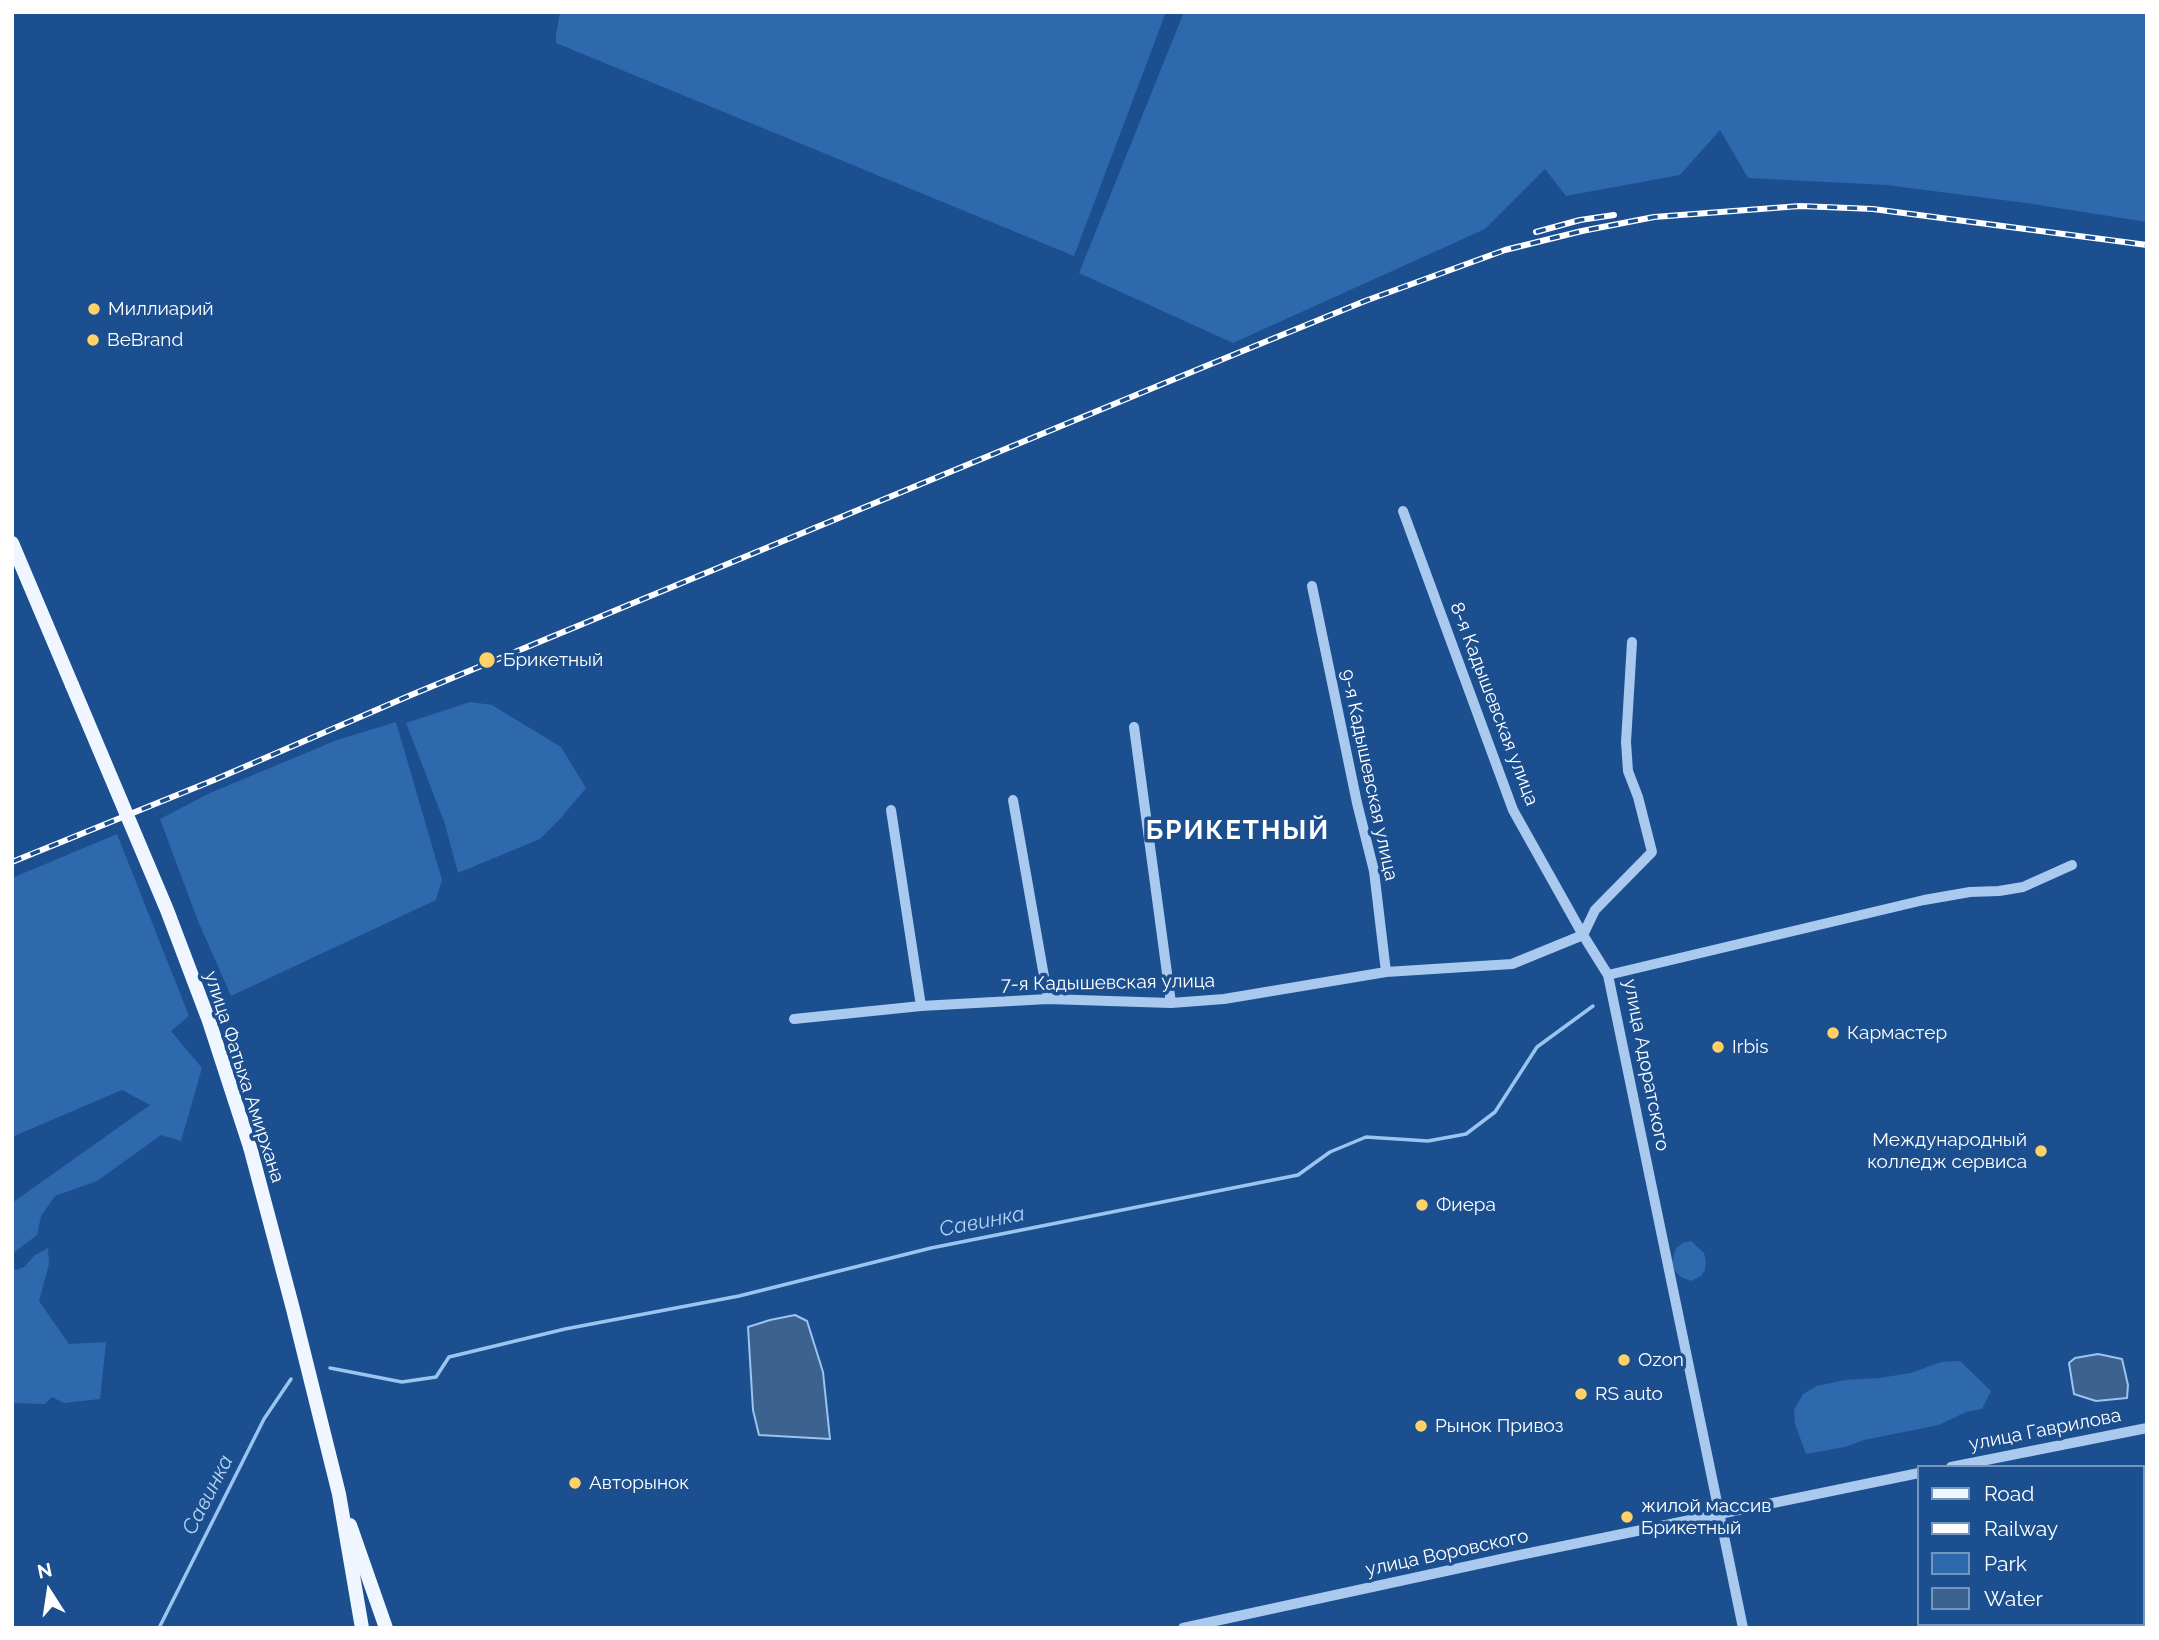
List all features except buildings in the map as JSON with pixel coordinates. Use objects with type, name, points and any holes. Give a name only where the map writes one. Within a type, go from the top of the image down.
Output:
[{"type":"main road","name":"улица Фатыха Амирхана","points":[[12,543],[167,910],[209,1021],[250,1147],[339,1494],[362,1628]]},
{"type":"main road","name":"улица Фатыха Амирхана","points":[[339,1494],[386,1628]]},
{"type":"street","name":"8-я Кадышевская улица","points":[[1403,511],[1513,810],[1608,975]]},
{"type":"street","name":"9-я Кадышевская улица","points":[[1312,586],[1357,803],[1374,871],[1386,972]]},
{"type":"street","points":[[1583,935],[1595,910],[1652,852],[1629,771],[1626,742],[1632,642]]},
{"type":"street","points":[[1134,727],[1171,1003]]},
{"type":"street","points":[[1013,800],[1048,999]]},
{"type":"street","points":[[891,810],[921,1006]]},
{"type":"street","name":"улица Адоратского","points":[[1743,1628],[1608,975],[1924,900],[2023,887],[2072,864]]},
{"type":"street","name":"7-я Кадышевская улица","points":[[794,1019],[921,1006],[1048,999],[1171,1003],[1224,999],[1386,972],[1512,964],[1583,935]]},
{"type":"street","name":"улица Гаврилова","points":[[1961,1465],[2147,1427]]},
{"type":"street","points":[[1720,1514],[1918,1473]]},
{"type":"street","name":"улица Воровского","points":[[1183,1628],[1720,1514]]},
{"type":"green space","points":[[560,12],[1166,12],[1074,256],[556,43]]},
{"type":"green space","points":[[1184,12],[2147,12],[2147,222],[1886,185],[1748,178],[1720,130],[1680,175],[1566,196],[1545,169],[1485,229],[1233,343],[1079,273]]},
{"type":"green space","points":[[470,702],[492,705],[561,747],[586,788],[540,839],[458,873],[445,824],[406,723]]},
{"type":"green space","points":[[396,722],[442,880],[436,900],[231,996],[198,921],[160,819],[210,793],[337,740]]},
{"type":"green space","points":[[117,834],[189,1016],[171,1031],[202,1068],[181,1141],[161,1135],[97,1181],[55,1196],[41,1216],[37,1235],[12,1254],[12,1203],[150,1105],[122,1090],[12,1137],[12,878]]},
{"type":"green space","points":[[1691,1241],[1704,1253],[1706,1261],[1701,1276],[1691,1281],[1675,1271],[1672,1262],[1676,1248]]},
{"type":"green space","points":[[48,1248],[49,1264],[39,1301],[69,1344],[106,1342],[100,1399],[64,1403],[52,1397],[45,1404],[12,1403],[12,1267],[16,1270],[24,1267],[35,1255]]},
{"type":"green space","points":[[1960,1361],[1991,1391],[1982,1409],[1966,1412],[1939,1425],[1806,1454],[1795,1424],[1794,1410],[1803,1394],[1817,1386],[1845,1380],[1911,1373],[1941,1362]]},
{"type":"water","points":[[795,1315],[807,1321],[823,1372],[830,1439],[759,1435],[753,1410],[748,1327]]},
{"type":"water","points":[[2098,1354],[2122,1359],[2128,1385],[2127,1398],[2096,1401],[2074,1394],[2069,1363],[2075,1358]]},
{"type":"waterway","name":"Савинка","points":[[330,1368],[402,1382],[436,1377],[449,1357],[565,1329],[739,1296],[931,1248],[1298,1175],[1330,1152],[1366,1137],[1428,1141],[1466,1134],[1495,1112],[1537,1047],[1593,1006]]},
{"type":"waterway","name":"Савинка","points":[[159,1628],[264,1419],[291,1379]]},
{"type":"railway","points":[[12,862],[1206,366],[1365,301],[1505,250],[1654,217],[1800,206],[1873,209],[2147,245]]},
{"type":"railway","points":[[1536,232],[1580,220],[1614,215]]},
{"type":"place","name":"Миллиарий","points":[[94,309]]},
{"type":"place","name":"BeBrand","points":[[93,340]]},
{"type":"place","name":"Брикетный","points":[[487,660]]},
{"type":"place","name":"Кармастер","points":[[1833,1033]]},
{"type":"place","name":"Irbis","points":[[1718,1047]]},
{"type":"place","name":"Международный колледж сервиса","points":[[2041,1151]]},
{"type":"place","name":"Фиера","points":[[1422,1205]]},
{"type":"place","name":"Ozon","points":[[1624,1360]]},
{"type":"place","name":"RS auto","points":[[1581,1394]]},
{"type":"place","name":"Рынок Привоз","points":[[1421,1426]]},
{"type":"place","name":"Авторынок","points":[[575,1483]]},
{"type":"place","name":"жилой массив Брикетный","points":[[1627,1517]]},
{"type":"district","name":"БРИКЕТНЫЙ","points":[[1238,831]]}]
